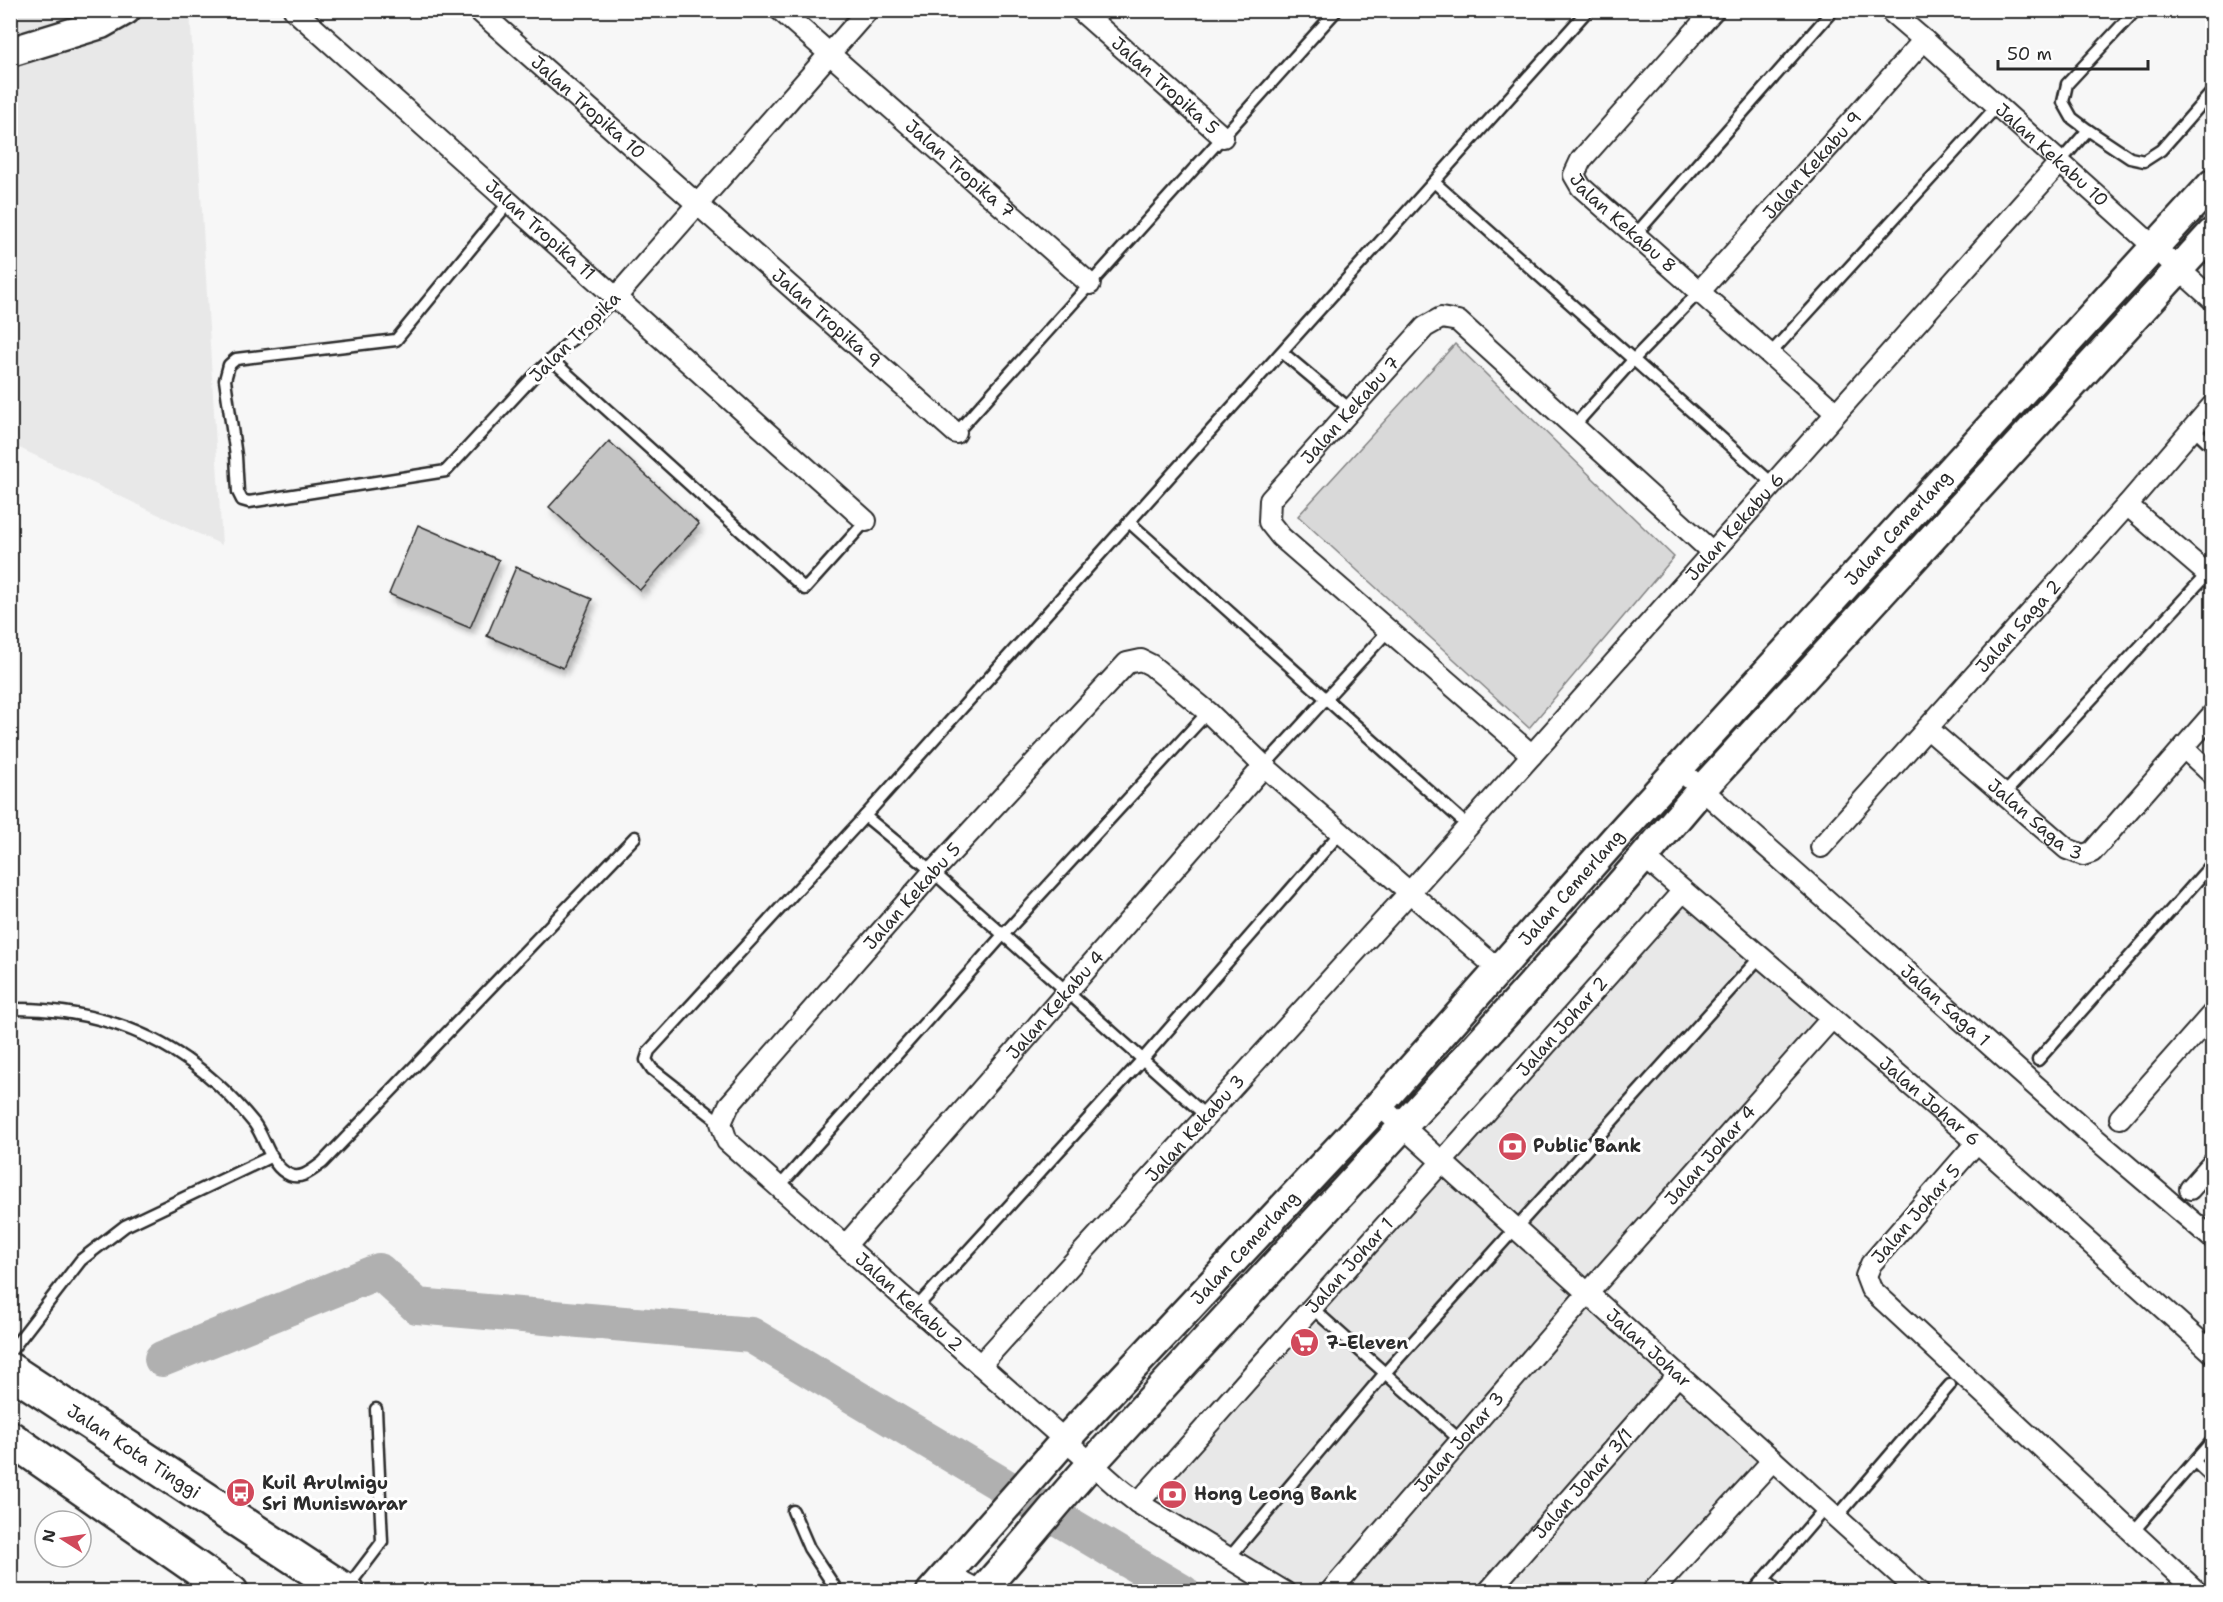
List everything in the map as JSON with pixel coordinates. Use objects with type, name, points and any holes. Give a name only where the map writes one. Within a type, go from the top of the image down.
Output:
[{"type":"highway","name":"Jalan Kota Tinggi","points":[[10,1370],[346,1591]]},
{"type":"highway","points":[[10,1438],[231,1592]]},
{"type":"main road","points":[[10,52],[101,24],[126,10]]},
{"type":"main road","name":"Jalan Cemerlang","points":[[947,1573],[1057,1448],[1379,1105],[1498,969],[2212,184]]},
{"type":"main road","name":"Jalan Cemerlang","points":[[984,1589],[1085,1471],[1402,1126],[1644,857],[1701,790],[2212,233]]},
{"type":"street","name":"Jalan Tropika 11","points":[[294,10],[866,521]]},
{"type":"street","name":"Jalan Tropika 10","points":[[478,10],[697,204]]},
{"type":"street","name":"Jalan Tropika 7","points":[[780,10],[1090,284]]},
{"type":"street","name":"Jalan Tropika","points":[[616,297],[868,10]]},
{"type":"street","name":"Jalan Tropika 5","points":[[1080,10],[1222,137]]},
{"type":"street","name":"Jalan Kekabu 8","points":[[1714,10],[1581,160],[1574,175],[1581,187],[1836,413]]},
{"type":"street","name":"Jalan Kekabu 10","points":[[1889,10],[1998,105],[2212,299]]},
{"type":"street","name":"Jalan Kekabu 9","points":[[1699,292],[1924,40]]},
{"type":"street","name":"Jalan Kekabu 6","points":[[1409,893],[2060,162]]},
{"type":"street","name":"Jalan Tropika 9","points":[[697,204],[956,432]]},
{"type":"street","name":"Jalan Kekabu 7","points":[[1532,755],[1281,537],[1269,522],[1270,500],[1425,327],[1441,318],[1458,321],[1712,552]]},
{"type":"street","name":"Jalan Saga 2","points":[[1821,847],[2127,505],[2212,406]]},
{"type":"street","points":[[2127,505],[2210,576]]},
{"type":"street","name":"Jalan Kekabu 5","points":[[724,1132],[729,1106],[933,872],[1127,663],[1141,660],[1151,665],[1208,712]]},
{"type":"street","points":[[1208,712],[1264,766],[1498,969]]},
{"type":"street","name":"Jalan Saga 3","points":[[1927,728],[2067,849],[2083,855],[2092,852],[2212,715]]},
{"type":"street","points":[[2184,747],[2212,774]]},
{"type":"street","name":"Jalan Kekabu 4","points":[[845,1246],[1264,766]]},
{"type":"street","name":"Jalan Saga 1","points":[[1679,769],[2091,1135],[2212,1238]]},
{"type":"street","name":"Jalan Johar 6","points":[[1644,857],[1977,1142],[2212,1352]]},
{"type":"street","name":"Jalan Johar 2","points":[[1442,1162],[1683,891]]},
{"type":"street","name":"Jalan Kekabu 3","points":[[980,1365],[1409,893]]},
{"type":"street","points":[[2120,1118],[2212,1014]]},
{"type":"street","name":"Jalan Johar 4","points":[[1588,1293],[1832,1018]]},
{"type":"street","name":"Jalan Johar","points":[[1379,1105],[1919,1592]]},
{"type":"street","name":"Jalan Kekabu 2","points":[[724,1132],[779,1187],[980,1365],[1057,1448],[1085,1471]]},
{"type":"street","name":"Jalan Johar 5","points":[[1977,1142],[1870,1264],[1866,1276],[1871,1289],[2133,1532]]},
{"type":"street","name":"Jalan Johar 1","points":[[1138,1503],[1442,1162]]},
{"type":"street","points":[[2190,1190],[2212,1164]]},
{"type":"street","name":"Jalan Johar 3","points":[[1330,1592],[1588,1293]]},
{"type":"street","name":"Jalan Johar 3/1","points":[[1488,1592],[1678,1375]]},
{"type":"street","points":[[1652,1592],[1773,1460]]},
{"type":"street","points":[[1085,1471],[1285,1592]]},
{"type":"street","points":[[2133,1532],[2197,1592]]},
{"type":"street","points":[[947,1573],[984,1589]]},
{"type":"lane","points":[[956,432],[1337,10]]},
{"type":"lane","points":[[724,1132],[652,1069],[646,1060],[650,1051],[1283,353],[1588,10]]},
{"type":"lane","points":[[1635,235],[1833,10]]},
{"type":"lane","points":[[2136,10],[2067,84],[2063,102],[2072,118],[2130,158],[2144,161],[2161,150],[2212,92]]},
{"type":"lane","points":[[1770,354],[1998,105]]},
{"type":"lane","points":[[2060,162],[2088,130]]},
{"type":"lane","points":[[1434,182],[1773,484]]},
{"type":"lane","name":"Jalan Tropika","points":[[510,201],[396,340],[237,359],[229,366],[225,380],[236,456],[238,492],[242,500],[249,502],[446,471],[616,297]]},
{"type":"lane","points":[[1574,426],[1634,359],[1699,292]]},
{"type":"lane","points":[[1283,353],[1351,410]]},
{"type":"lane","points":[[552,360],[805,589],[866,521]]},
{"type":"lane","points":[[2193,428],[2212,446]]},
{"type":"lane","points":[[1129,522],[1468,826]]},
{"type":"lane","points":[[2004,794],[2210,576]]},
{"type":"lane","points":[[1264,766],[1388,631]]},
{"type":"lane","points":[[779,1187],[1003,935],[1208,712]]},
{"type":"lane","points":[[865,816],[933,872],[1206,1116]]},
{"type":"lane","points":[[916,1308],[1142,1060],[1340,832]]},
{"type":"lane","points":[[10,1009],[36,1008],[113,1021],[163,1043],[213,1080],[255,1125],[280,1169],[291,1176],[305,1175],[322,1163],[635,837]]},
{"type":"lane","points":[[2038,1059],[2212,864]]},
{"type":"lane","points":[[1229,1558],[1385,1373],[1760,957]]},
{"type":"lane","points":[[10,1352],[81,1260],[125,1226],[272,1156]]},
{"type":"lane","points":[[1312,1308],[1460,1440]]},
{"type":"lane","points":[[1753,1592],[1950,1385]]},
{"type":"lane","points":[[346,1591],[382,1542],[376,1408]]},
{"type":"lane","points":[[2133,1532],[2212,1441]]},
{"type":"lane","points":[[2194,1462],[2212,1478]]},
{"type":"lane","points":[[793,1511],[808,1548],[838,1592]]},
{"type":"lane","points":[[1764,1579],[1779,1592]]},
{"type":"shaded area","points":[[10,11],[190,11],[222,545],[11,444]]},
{"type":"shaded area","points":[[1455,344],[1674,557],[1529,728],[1298,516]]},
{"type":"shaded area","points":[[1683,901],[1822,1019],[1578,1294],[1763,1461],[1643,1591],[1301,1591],[1149,1502]]},
{"type":"building","points":[[609,441],[699,524],[640,590],[549,507]]},
{"type":"building","points":[[418,525],[499,560],[470,628],[389,594]]},
{"type":"building","points":[[516,567],[592,599],[563,668],[487,636]]},
{"type":"waterway","points":[[162,1359],[379,1271],[417,1306],[751,1335],[1182,1592]]},
{"type":"place","name":"Public Bank","points":[[1512,1146]]},
{"type":"place","name":"7-Eleven","points":[[1305,1343]]},
{"type":"place","name":"Kuil Arulmigu Sri Muniswarar","points":[[241,1493]]},
{"type":"place","name":"Hong Leong Bank","points":[[1173,1494]]}]
